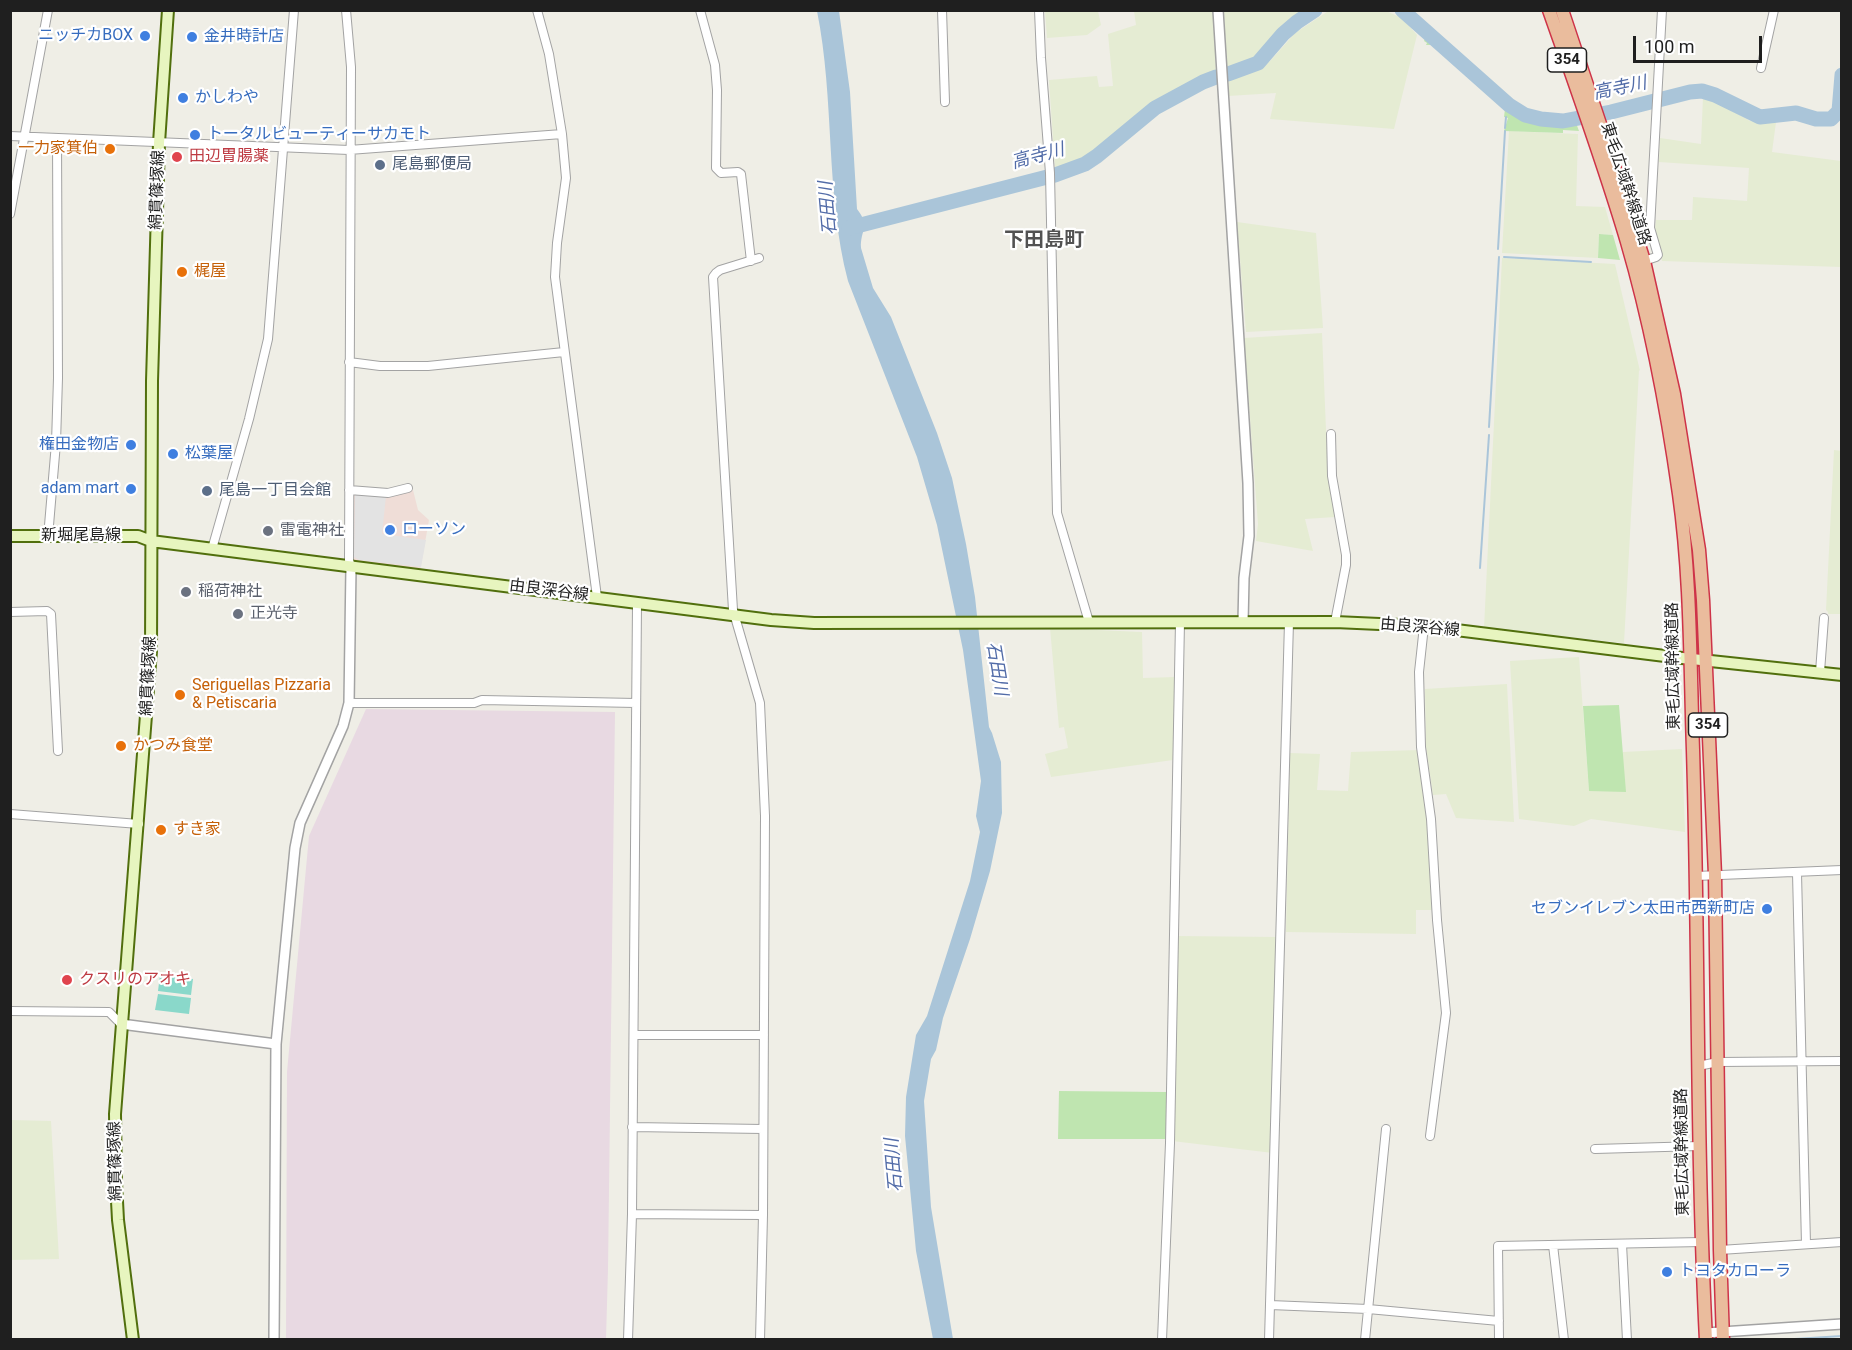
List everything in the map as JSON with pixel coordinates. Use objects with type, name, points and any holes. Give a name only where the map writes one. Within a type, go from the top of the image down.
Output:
[{"type":"highway","name":"東毛広域幹線道路","points":[[1549,10],[1589,109]]},
{"type":"highway","name":"東毛広域幹線道路","points":[[1562,10],[1589,109],[1644,261],[1674,394],[1692,507],[1702,590],[1715,875],[1723,1336]]},
{"type":"highway","name":"東毛広域幹線道路","points":[[1594,124],[1644,306],[1663,395],[1679,496],[1689,593],[1696,876],[1699,1146],[1706,1336]]},
{"type":"main road","name":"綿貫篠塚線","points":[[133,1340],[120,1238],[115,1114],[151,651],[152,381],[159,143],[168,10]]},
{"type":"main road","name":"新堀尾島線","points":[[10,537],[138,536],[151,541]]},
{"type":"main road","name":"由良深谷線","points":[[151,541],[637,604],[814,623],[1335,622],[1424,626],[1704,661],[1842,675]]},
{"type":"street","points":[[10,214],[48,10]]},
{"type":"street","points":[[212,549],[248,421],[268,339],[294,10]]},
{"type":"street","points":[[274,1340],[276,1044],[295,848],[300,823],[343,726],[350,703],[351,67],[346,10]]},
{"type":"street","points":[[537,10],[549,54],[562,134],[566,177],[555,277],[597,597]]},
{"type":"street","points":[[700,10],[715,65],[716,168],[722,173],[738,172],[741,174],[755,259],[720,270],[714,277],[735,616],[760,703],[765,816],[763,1215],[760,1340]]},
{"type":"street","points":[[942,10],[945,102]]},
{"type":"street","points":[[1039,10],[1050,177],[1058,519],[1089,622]]},
{"type":"street","points":[[1218,10],[1248,483],[1249,536],[1244,578],[1243,622]]},
{"type":"street","points":[[1644,261],[1651,260],[1658,255],[1650,228],[1662,10]]},
{"type":"street","points":[[1761,68],[1773,10]]},
{"type":"street","points":[[10,136],[350,150],[562,134]]},
{"type":"street","points":[[48,537],[56,443],[58,378],[57,138]]},
{"type":"street","points":[[349,362],[380,366],[428,366],[564,352]]},
{"type":"street","points":[[1331,435],[1332,476],[1346,555],[1335,622]]},
{"type":"street","points":[[349,490],[388,493],[408,488]]},
{"type":"street","points":[[628,1340],[632,1214],[637,604]]},
{"type":"street","points":[[10,612],[47,611],[51,614],[58,751]]},
{"type":"street","points":[[1820,672],[1824,618]]},
{"type":"street","points":[[1162,1340],[1170,1131],[1180,622]]},
{"type":"street","points":[[1269,1340],[1289,622]]},
{"type":"street","points":[[1424,626],[1419,672],[1421,747],[1431,819],[1437,920],[1446,1013],[1430,1136]]},
{"type":"street","points":[[350,703],[474,703],[482,700],[636,703]]},
{"type":"street","points":[[10,814],[139,824]]},
{"type":"street","points":[[1696,876],[1842,870]]},
{"type":"street","points":[[1797,873],[1806,1244]]},
{"type":"street","points":[[10,1011],[109,1012],[121,1024],[276,1044]]},
{"type":"street","points":[[634,1035],[764,1035]]},
{"type":"street","points":[[1698,1066],[1718,1062],[1842,1061]]},
{"type":"street","points":[[632,1127],[763,1129]]},
{"type":"street","points":[[1365,1340],[1386,1129]]},
{"type":"street","points":[[1595,1149],[1699,1146]]},
{"type":"street","points":[[632,1214],[763,1215]]},
{"type":"street","points":[[1499,1340],[1498,1246],[1702,1242]]},
{"type":"street","points":[[1720,1250],[1842,1242]]},
{"type":"street","points":[[1622,1244],[1627,1340]]},
{"type":"street","points":[[1553,1245],[1564,1340]]},
{"type":"street","points":[[1270,1305],[1368,1309],[1499,1321]]},
{"type":"street","points":[[1706,1336],[1842,1324]]},
{"type":"shaded area","points":[[817,11],[839,11],[850,92],[857,209],[864,225],[861,248],[873,288],[891,317],[937,433],[952,478],[975,597],[989,727],[1001,762],[1002,813],[990,871],[943,1018],[936,1050],[931,1059],[924,1101],[931,1207],[953,1339],[933,1339],[916,1251],[905,1136],[906,1097],[916,1035],[927,1016],[970,881],[980,832],[976,816],[981,781],[963,650],[937,525],[917,457],[848,281],[836,214],[823,45]]},
{"type":"shaded area","name":"ローソン","points":[[413,490],[418,510],[429,520],[420,571],[355,563],[352,558],[352,494],[391,496]]},
{"type":"shaded area","points":[[355,494],[386,496],[382,534],[426,540],[421,567],[359,560],[354,557]]},
{"type":"shaded area","points":[[366,709],[615,712],[606,1339],[286,1339],[287,1072],[309,836]]},
{"type":"shaded area","points":[[160,975],[193,979],[191,995],[158,991]]},
{"type":"shaded area","points":[[158,994],[191,998],[189,1014],[155,1010]]},
{"type":"green space","points":[[1224,10],[1311,11],[1285,28],[1256,60],[1227,70]]},
{"type":"green space","points":[[1330,10],[1386,11],[1402,18],[1417,35],[1394,129],[1270,119],[1276,93],[1228,96],[1229,80],[1270,61],[1295,33]]},
{"type":"green space","points":[[1045,11],[1098,11],[1101,25],[1087,35],[1047,38]]},
{"type":"green space","points":[[1134,11],[1213,11],[1216,73],[1143,109],[1089,156],[1055,169],[1049,80],[1097,76],[1099,87],[1113,86],[1108,34],[1136,25]]},
{"type":"green space","points":[[1426,36],[1520,116],[1547,124],[1576,123],[1579,131],[1563,130],[1563,133],[1504,131],[1508,118],[1504,117],[1505,109],[1432,45],[1426,45],[1424,41]]},
{"type":"green space","points":[[1703,97],[1715,101],[1750,121],[1776,122],[1772,152],[1841,161],[1841,267],[1662,261],[1655,228],[1656,220],[1692,220],[1693,197],[1747,201],[1749,168],[1659,162],[1660,138],[1701,144]]},
{"type":"green space","points":[[1509,131],[1578,134],[1576,206],[1605,207],[1613,235],[1599,234],[1598,258],[1502,253]]},
{"type":"green space","points":[[1237,222],[1316,233],[1323,328],[1246,332]]},
{"type":"green space","points":[[1599,234],[1613,235],[1620,260],[1598,258]]},
{"type":"green space","points":[[1502,258],[1615,264],[1640,371],[1624,643],[1484,628]]},
{"type":"green space","points":[[1322,333],[1328,478],[1335,517],[1305,519],[1313,551],[1256,541],[1258,524],[1244,338]]},
{"type":"green space","points":[[1834,450],[1842,451],[1842,614],[1828,614],[1826,610]]},
{"type":"green space","points":[[1050,628],[1142,632],[1143,678],[1176,677],[1173,760],[1051,777],[1045,754],[1068,748],[1064,727],[1059,728]]},
{"type":"green space","points":[[1579,657],[1589,791],[1623,752],[1682,749],[1685,832],[1591,819],[1574,826],[1519,819],[1510,661]]},
{"type":"green space","points":[[1507,684],[1514,822],[1456,818],[1446,794],[1433,795],[1426,747],[1425,689]]},
{"type":"green space","points":[[1619,705],[1626,792],[1589,791],[1583,706]]},
{"type":"green space","points":[[1420,750],[1435,910],[1416,910],[1416,934],[1286,932],[1290,753],[1320,754],[1317,790],[1348,791],[1351,752]]},
{"type":"green space","points":[[1176,936],[1278,937],[1273,1153],[1172,1141]]},
{"type":"green space","points":[[1059,1091],[1166,1092],[1166,1139],[1058,1139]]},
{"type":"green space","points":[[11,1120],[51,1121],[59,1259],[11,1260]]},
{"type":"waterway","name":"高寺川","points":[[1228,74],[1258,63],[1283,34],[1315,10]]},
{"type":"waterway","name":"高寺川","points":[[1402,10],[1509,105],[1525,115],[1541,119],[1563,121],[1702,91],[1760,117],[1796,113],[1816,119],[1831,119],[1839,111],[1842,75]]},
{"type":"waterway","name":"高寺川","points":[[849,228],[1055,175],[1085,164],[1155,108],[1216,77]]},
{"type":"waterway","points":[[1505,128],[1506,117]]},
{"type":"waterway","points":[[1498,249],[1505,131]]},
{"type":"waterway","points":[[1489,427],[1499,257]]},
{"type":"waterway","points":[[1504,257],[1591,262]]},
{"type":"waterway","points":[[1480,568],[1489,435]]},
{"type":"waterway","points":[[1779,1340],[1842,1336]]},
{"type":"place","name":"ニッチカBOX","points":[[145,36]]},
{"type":"place","name":"金井時計店","points":[[192,37]]},
{"type":"place","name":"かしわや","points":[[183,98]]},
{"type":"place","name":"トータルビューティーサカモト","points":[[195,135]]},
{"type":"place","name":"一力家箕伯","points":[[110,149]]},
{"type":"place","name":"田辺胃腸薬","points":[[177,157]]},
{"type":"place","name":"尾島郵便局","points":[[380,165]]},
{"type":"place","name":"梶屋","points":[[182,272]]},
{"type":"place","name":"権田金物店","points":[[131,445]]},
{"type":"place","name":"松葉屋","points":[[173,454]]},
{"type":"place","name":"adam mart","points":[[131,489]]},
{"type":"place","name":"尾島一丁目会館","points":[[207,491]]},
{"type":"place","name":"ローソン","points":[[390,530]]},
{"type":"place","name":"雷電神社","points":[[268,531]]},
{"type":"place","name":"稲荷神社","points":[[186,592]]},
{"type":"place","name":"正光寺","points":[[238,614]]},
{"type":"place","name":"Seriguellas Pizzaria & Petiscaria","points":[[180,695]]},
{"type":"place","name":"かつみ食堂","points":[[121,746]]},
{"type":"place","name":"すき家","points":[[161,830]]},
{"type":"place","name":"セブンイレブン太田市西新町店","points":[[1767,909]]},
{"type":"place","name":"クスリのアオキ","points":[[67,980]]},
{"type":"place","name":"トヨタカローラ","points":[[1667,1272]]},
{"type":"district","name":"下田島町","points":[[1044,241]]},
{"type":"water label","name":"石田川","points":[[829,208]]},
{"type":"water label","name":"石田川","points":[[996,669]]},
{"type":"water label","name":"石田川","points":[[895,1165]]}]
